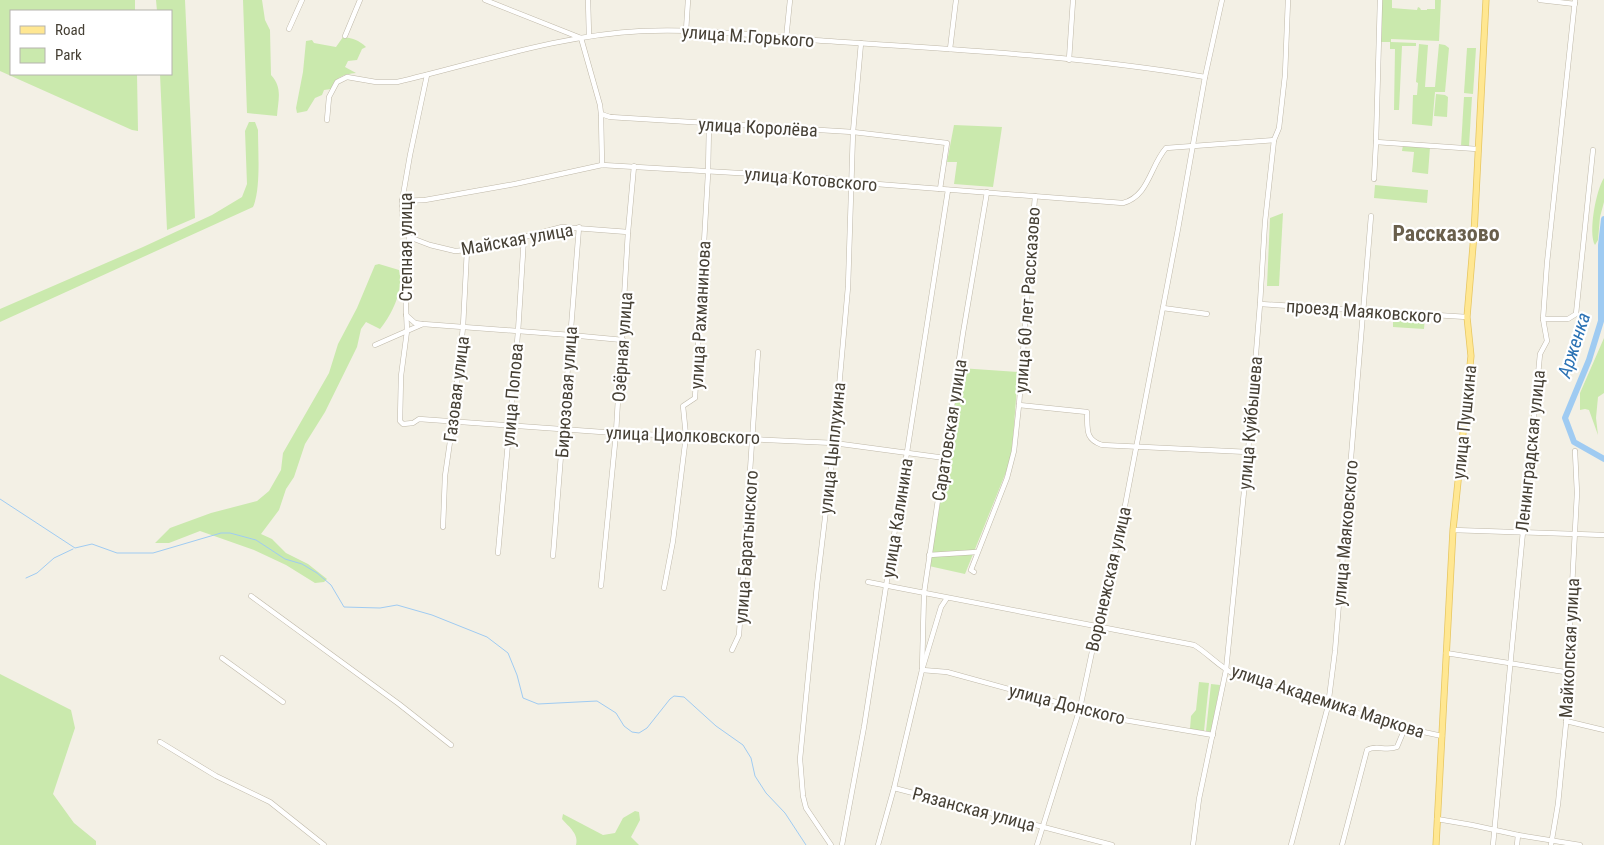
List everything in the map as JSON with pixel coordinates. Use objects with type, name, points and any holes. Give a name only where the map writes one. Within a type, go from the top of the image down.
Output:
[{"type":"main road","name":"улица Пушкина","points":[[1436,845],[1453,530],[1470,356],[1467,317],[1474,234],[1486,0]]},
{"type":"street","points":[[289,29],[302,0]]},
{"type":"street","points":[[345,36],[360,0]]},
{"type":"street","points":[[485,0],[581,38],[600,105],[602,165]]},
{"type":"street","points":[[588,0],[589,36]]},
{"type":"street","points":[[686,31],[688,0]]},
{"type":"street","points":[[786,39],[790,0]]},
{"type":"street","points":[[950,49],[956,0]]},
{"type":"street","points":[[1069,60],[1074,0]]},
{"type":"street","name":"Воронежская улица","points":[[1037,845],[1080,708],[1119,537],[1205,77],[1222,0]]},
{"type":"street","name":"улица Куйбышева","points":[[1194,845],[1200,798],[1226,670],[1248,452],[1274,140],[1279,128],[1285,75],[1288,0]]},
{"type":"street","points":[[1374,179],[1380,0]]},
{"type":"street","points":[[1540,0],[1575,2]]},
{"type":"street","name":"Ленинградская улица","points":[[1493,845],[1540,354],[1547,341],[1543,319],[1555,177],[1575,2]]},
{"type":"street","name":"улица М.Горького","points":[[327,120],[329,97],[337,82],[347,76],[376,82],[398,82],[589,36],[642,31],[724,32],[786,39],[950,49],[1069,60],[1205,77]]},
{"type":"street","name":"улица Цыплухина","points":[[831,845],[806,808],[803,796],[800,759],[816,585],[834,442],[848,287],[853,132],[861,44]]},
{"type":"street","name":"Степная улица","points":[[400,421],[401,376],[407,331],[405,285],[408,237],[403,226],[402,201],[427,75]]},
{"type":"street","name":"улица Королёва","points":[[601,114],[610,117],[853,132],[947,143],[940,189]]},
{"type":"street","name":"улица Рахманинова","points":[[664,588],[673,541],[686,436],[683,406],[695,398],[709,124]]},
{"type":"street","points":[[1193,145],[1274,140]]},
{"type":"street","points":[[1376,142],[1477,149]]},
{"type":"street","name":"улица Котовского","points":[[402,201],[425,200],[515,184],[602,165],[826,178],[851,182],[1115,203],[1134,199],[1144,188],[1166,148],[1193,145]]},
{"type":"street","points":[[1543,319],[1568,318],[1576,314],[1593,150]]},
{"type":"street","name":"Озёрная улица","points":[[601,586],[616,433],[628,232],[634,166]]},
{"type":"street","name":"улица Калинина","points":[[842,845],[864,726],[908,452],[930,294],[948,190]]},
{"type":"street","name":"Саратовская улица","points":[[922,670],[924,593],[929,555],[987,192]]},
{"type":"street","name":"улица 60 лет Рассказово","points":[[974,572],[971,570],[1010,466],[1015,445],[1035,196]]},
{"type":"street","name":"улица Маяковского","points":[[1290,845],[1328,704],[1336,643],[1371,216]]},
{"type":"street","name":"Майская улица","points":[[408,237],[455,251],[467,250],[562,227],[628,232]]},
{"type":"street","name":"Бирюзовая улица","points":[[553,556],[580,227]]},
{"type":"street","name":"улица Попова","points":[[498,554],[518,332],[524,237]]},
{"type":"street","name":"Газовая улица","points":[[443,527],[445,476],[454,421],[463,327],[467,250]]},
{"type":"street","name":"проезд Маяковского","points":[[1260,304],[1363,312],[1467,317]]},
{"type":"street","points":[[1163,308],[1207,314]]},
{"type":"street","points":[[406,315],[415,323],[423,324],[518,332],[570,334],[622,340]]},
{"type":"street","points":[[375,345],[423,324]]},
{"type":"street","name":"улица Баратынского","points":[[732,650],[739,636],[754,438],[758,352]]},
{"type":"street","name":"улица 60 лет Рассказово","points":[[1019,405],[1088,412],[1088,433],[1094,442],[1102,445],[1136,448]]},
{"type":"street","name":"улица Циолковского","points":[[400,421],[406,425],[420,419],[616,433],[834,442],[945,458]]},
{"type":"street","points":[[1136,448],[1248,452]]},
{"type":"street","name":"Майкопская улица","points":[[1551,843],[1558,804],[1571,674],[1568,662],[1577,493],[1575,451]]},
{"type":"street","points":[[1453,530],[1604,536]]},
{"type":"street","points":[[929,555],[977,552]]},
{"type":"street","name":"улица Академика Маркова","points":[[868,582],[1194,645],[1212,657],[1226,670],[1236,675],[1405,728],[1442,736]]},
{"type":"street","points":[[251,596],[399,704],[451,745]]},
{"type":"street","name":"Саратовская улица","points":[[878,845],[894,788],[922,670],[941,607],[947,598]]},
{"type":"street","points":[[1446,653],[1571,674]]},
{"type":"street","points":[[222,658],[284,702]]},
{"type":"street","name":"улица Донского","points":[[922,670],[947,672],[1118,718],[1213,735]]},
{"type":"street","points":[[1566,721],[1604,730]]},
{"type":"street","points":[[1342,845],[1367,750],[1372,747],[1390,750],[1397,747],[1405,728]]},
{"type":"street","points":[[160,742],[216,776],[270,802],[324,845]]},
{"type":"street","name":"Рязанская улица","points":[[894,788],[1112,845]]},
{"type":"street","points":[[1437,819],[1551,843],[1580,845]]},
{"type":"street","points":[[1517,845],[1518,836]]},
{"type":"green space","points":[[0,0],[135,0],[135,10],[10,10],[10,75],[137,75],[138,131],[0,71]]},
{"type":"green space","points":[[156,0],[185,0],[195,218],[167,230],[160,75],[172,75],[172,10],[157,10]]},
{"type":"green space","points":[[243,0],[262,0],[265,20],[270,30],[271,75],[278,89],[277,116],[247,113]]},
{"type":"green space","points":[[1382,0],[1392,0],[1392,8],[1417,10],[1418,7],[1421,10],[1427,10],[1435,9],[1435,0],[1441,0],[1439,41],[1391,39],[1391,42],[1416,43],[1416,46],[1402,46],[1399,110],[1394,110],[1395,49],[1390,49],[1390,42],[1380,42]]},
{"type":"green space","points":[[343,37],[355,40],[366,47],[362,49],[357,60],[348,61],[345,67],[356,73],[340,77],[331,89],[324,90],[322,95],[315,98],[307,111],[297,113],[296,108],[303,72],[306,41],[312,40],[314,43],[336,47]]},
{"type":"green space","points":[[1419,44],[1428,45],[1425,87],[1435,87],[1439,44],[1449,48],[1445,92],[1435,92],[1432,126],[1412,124],[1413,95],[1417,95],[1418,83],[1416,82]]},
{"type":"green space","points":[[1467,48],[1476,48],[1473,94],[1464,93]]},
{"type":"green space","points":[[1436,94],[1448,97],[1447,117],[1434,116]]},
{"type":"green space","points":[[1464,97],[1472,97],[1469,146],[1461,146]]},
{"type":"green space","points":[[249,122],[255,122],[258,130],[258,180],[256,200],[253,207],[0,322],[0,309],[143,247],[212,215],[242,197],[247,184],[245,131]]},
{"type":"green space","points":[[954,125],[1002,127],[993,187],[954,184],[957,162],[947,162]]},
{"type":"green space","points":[[1403,145],[1430,147],[1428,174],[1412,172],[1414,152],[1402,151]]},
{"type":"green space","points":[[1604,178],[1604,202],[1600,217],[1598,240],[1595,245],[1592,231],[1594,212],[1598,192]]},
{"type":"green space","points":[[1375,185],[1428,190],[1427,203],[1374,198]]},
{"type":"green space","points":[[1283,213],[1279,286],[1267,286],[1270,218]]},
{"type":"green space","points":[[379,264],[399,270],[399,292],[393,309],[380,329],[366,322],[361,329],[357,347],[325,412],[305,444],[294,477],[286,489],[279,510],[261,534],[272,539],[286,553],[308,564],[327,579],[324,582],[315,583],[286,565],[254,550],[200,531],[169,543],[155,543],[170,528],[211,513],[257,501],[269,491],[281,470],[283,453],[329,373],[338,344],[357,308],[375,265]]},
{"type":"green space","points":[[1393,315],[1425,317],[1424,329],[1393,327]]},
{"type":"green space","points":[[1604,338],[1604,393],[1598,397],[1596,418],[1598,435],[1589,410],[1580,410],[1580,393]]},
{"type":"green space","points":[[960,368],[1018,372],[1011,456],[965,574],[929,566]]},
{"type":"green space","points":[[0,674],[71,710],[75,728],[53,794],[74,823],[96,841],[96,845],[0,845]]},
{"type":"green space","points":[[1199,682],[1209,683],[1204,731],[1190,729],[1191,716],[1196,710]]},
{"type":"green space","points":[[1211,684],[1220,685],[1211,732],[1206,731]]},
{"type":"green space","points":[[635,811],[639,812],[640,820],[631,837],[639,845],[576,845],[575,834],[562,819],[563,814],[603,835],[615,833],[623,818]]},
{"type":"waterway","name":"Арженка","points":[[1604,219],[1601,245],[1601,321],[1589,360],[1565,418],[1574,442],[1604,459]]},
{"type":"waterway","points":[[0,499],[75,548],[92,544],[117,553],[153,553],[221,533],[230,533],[256,540],[285,559],[302,564],[317,573],[331,585],[344,607],[380,608],[397,605],[432,615],[487,637],[508,653],[517,675],[523,698],[538,704],[597,701],[616,713],[624,726],[632,732],[639,733],[647,728],[674,696],[684,697],[716,726],[743,745],[751,758],[755,776],[766,793],[785,813],[806,845]]},
{"type":"waterway","points":[[26,578],[37,573],[54,558],[73,549]]},
{"type":"district","name":"Рассказово","points":[[1446,233]]}]
